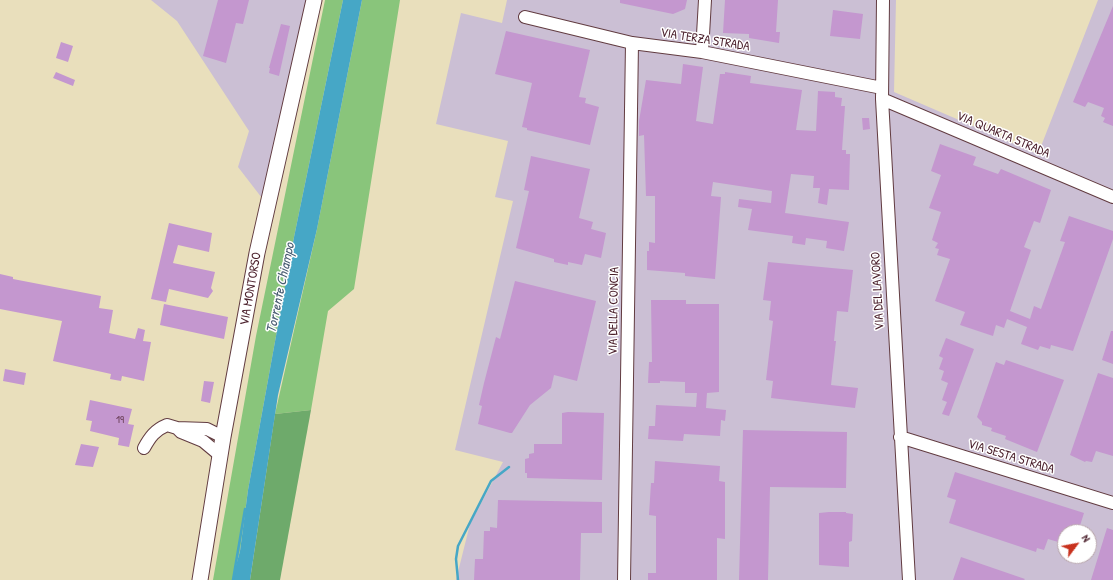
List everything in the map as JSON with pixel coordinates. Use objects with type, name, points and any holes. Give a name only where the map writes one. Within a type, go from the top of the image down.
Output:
[{"type":"main road","name":"VIA MONTORSO","points":[[200,580],[228,412],[257,253],[314,0]]},
{"type":"street","points":[[702,52],[705,0]]},
{"type":"street","name":"VIA DEL LAVORO","points":[[883,0],[882,93],[909,580]]},
{"type":"street","name":"VIA TERZA STRADA","points":[[525,17],[632,43],[702,52],[882,93]]},
{"type":"street","name":"VIA DELLA CONCIA","points":[[624,580],[632,43]]},
{"type":"street","name":"VIA QUARTA STRADA","points":[[882,93],[1113,197]]},
{"type":"street","points":[[207,429],[228,412]]},
{"type":"street","points":[[144,448],[158,428],[167,425],[177,428],[207,429],[224,437]]},
{"type":"street","points":[[177,428],[181,432],[203,441],[221,456]]},
{"type":"street","points":[[203,441],[224,437]]},
{"type":"street","name":"VIA SESTA STRADA","points":[[900,437],[1113,503]]},
{"type":"shaded area","points":[[151,0],[309,0],[265,202],[238,167],[249,131],[177,21]]},
{"type":"shaded area","points":[[507,0],[896,0],[894,92],[1038,154],[1098,0],[1113,0],[1113,580],[456,580],[470,524],[503,462],[455,450],[513,201],[495,197],[508,141],[436,124],[461,13],[502,23]]},
{"type":"green space","points":[[325,0],[343,0],[294,237],[248,490],[240,551],[232,580],[213,580],[256,336]]},
{"type":"green space","points":[[362,0],[400,0],[354,289],[328,311],[311,410],[275,414],[317,229]]},
{"type":"green space","points":[[311,410],[280,580],[250,580],[275,414]]},
{"type":"water","points":[[343,0],[362,0],[317,229],[278,395],[250,580],[232,580],[240,551],[248,490],[294,237]]},
{"type":"building","points":[[218,0],[249,0],[243,24],[236,23],[226,63],[203,56]]},
{"type":"building","points":[[620,0],[687,0],[685,9],[673,14],[620,3]]},
{"type":"building","points":[[725,0],[778,0],[776,32],[780,32],[779,43],[749,38],[749,34],[723,33]]},
{"type":"building","points":[[1113,6],[1113,126],[1103,122],[1105,118],[1101,116],[1104,108],[1088,102],[1085,107],[1073,102]]},
{"type":"building","points":[[833,10],[863,14],[860,39],[830,36]]},
{"type":"building","points":[[281,24],[290,26],[279,76],[269,73],[269,68]]},
{"type":"building","points":[[506,31],[590,50],[579,97],[586,98],[585,103],[599,107],[590,145],[527,130],[527,128],[522,127],[532,83],[495,74]]},
{"type":"building","points":[[61,42],[73,46],[68,62],[56,58]]},
{"type":"building","points":[[683,64],[703,67],[696,121],[713,124],[720,74],[725,74],[725,72],[751,76],[750,83],[802,90],[796,130],[816,131],[818,91],[835,92],[835,97],[842,98],[841,106],[845,106],[842,150],[846,150],[846,154],[850,154],[849,190],[829,189],[827,205],[818,203],[820,188],[813,188],[814,176],[791,174],[785,213],[849,222],[844,251],[826,248],[827,241],[806,238],[805,245],[792,243],[793,236],[748,230],[752,209],[738,207],[739,199],[771,203],[772,191],[713,182],[711,196],[721,197],[715,279],[685,276],[685,273],[647,270],[647,251],[649,251],[649,242],[655,243],[655,196],[646,196],[644,135],[639,136],[639,121],[646,80],[681,84]]},
{"type":"building","points":[[56,72],[75,80],[73,86],[53,78]]},
{"type":"building","points":[[862,118],[869,118],[870,129],[863,130]]},
{"type":"building","points":[[940,144],[976,157],[973,165],[998,174],[1001,169],[1051,190],[1040,223],[1034,221],[1024,247],[1031,250],[1010,311],[1030,319],[1034,306],[1041,309],[1065,242],[1060,241],[1069,216],[1113,231],[1113,239],[1073,351],[1051,345],[1050,349],[1040,346],[1038,350],[1021,344],[1027,327],[1007,319],[1004,328],[996,325],[993,336],[960,325],[965,312],[935,301],[950,259],[937,255],[939,249],[935,248],[938,243],[932,240],[941,212],[929,208],[941,175],[931,171]]},
{"type":"building","points":[[531,156],[590,169],[579,218],[593,222],[591,229],[606,233],[601,258],[585,254],[582,265],[568,262],[568,265],[554,262],[554,259],[516,248],[529,191],[524,190]]},
{"type":"building","points":[[169,223],[212,233],[209,252],[178,245],[173,263],[215,272],[211,288],[213,291],[208,298],[169,289],[166,302],[151,299]]},
{"type":"building","points":[[768,262],[853,270],[848,312],[837,311],[834,341],[836,341],[831,385],[858,388],[855,408],[771,398],[773,381],[766,380],[773,321],[769,320],[771,301],[763,300]]},
{"type":"building","points":[[0,274],[13,277],[13,279],[101,296],[99,308],[113,310],[109,333],[135,339],[138,328],[145,330],[143,341],[151,342],[144,381],[122,376],[121,381],[110,379],[111,374],[53,361],[62,321],[0,309]]},
{"type":"building","points":[[515,281],[596,301],[577,381],[554,375],[551,388],[530,405],[512,433],[510,433],[478,424],[482,406],[479,405],[484,383],[496,337],[500,339]]},
{"type":"building","points":[[651,300],[686,300],[686,304],[719,304],[719,392],[707,393],[706,408],[726,410],[725,421],[721,420],[720,436],[684,434],[683,441],[648,439],[649,426],[655,426],[656,405],[696,407],[697,393],[685,393],[685,382],[660,381],[660,383],[648,383],[649,362],[652,362]]},
{"type":"building","points":[[164,304],[228,317],[224,339],[160,325]]},
{"type":"building","points":[[1111,331],[1113,331],[1113,364],[1102,360]]},
{"type":"building","points":[[946,338],[974,349],[949,416],[942,414],[947,402],[942,400],[948,383],[941,380],[944,371],[939,369],[943,358],[939,356]]},
{"type":"building","points":[[1006,360],[1064,380],[1037,452],[1005,439],[1006,436],[991,431],[992,428],[982,425],[982,422],[977,417],[996,362],[1004,365]]},
{"type":"building","points":[[5,369],[26,373],[24,385],[3,381]]},
{"type":"building","points":[[1098,373],[1113,378],[1113,456],[1096,451],[1092,462],[1085,462],[1070,455]]},
{"type":"building","points":[[204,381],[214,382],[210,403],[201,401]]},
{"type":"building","points":[[90,400],[132,409],[128,424],[134,425],[129,447],[118,445],[119,438],[90,431],[92,421],[86,420]]},
{"type":"building","points":[[562,413],[604,413],[602,480],[527,478],[527,473],[525,473],[525,459],[529,458],[529,454],[534,453],[534,444],[562,444]]},
{"type":"building","points":[[743,430],[847,432],[846,488],[770,487],[768,580],[739,580]]},
{"type":"building","points":[[81,444],[99,447],[93,467],[75,465]]},
{"type":"building","points":[[655,461],[720,466],[719,481],[725,482],[725,539],[717,538],[717,580],[648,580],[648,573],[656,573],[656,516],[649,515],[651,483],[654,483]]},
{"type":"building","points":[[955,472],[1084,513],[1081,524],[1057,524],[1057,542],[1048,539],[1044,550],[1037,548],[1036,552],[949,523],[956,500],[947,497]]},
{"type":"building","points":[[498,500],[602,502],[602,533],[581,533],[580,580],[474,580],[475,559],[483,559],[484,531],[490,531],[490,527],[497,528]]},
{"type":"building","points":[[846,512],[853,514],[852,541],[849,542],[849,567],[819,565],[819,513]]},
{"type":"building","points":[[1107,528],[1113,530],[1113,580],[1091,580]]},
{"type":"building","points":[[961,557],[1025,579],[953,580]]},
{"type":"waterway","points":[[458,580],[456,559],[458,546],[491,481],[509,467]]},
{"type":"waterway","name":"Torrente Chiampo","points":[[233,580],[245,509]]}]
